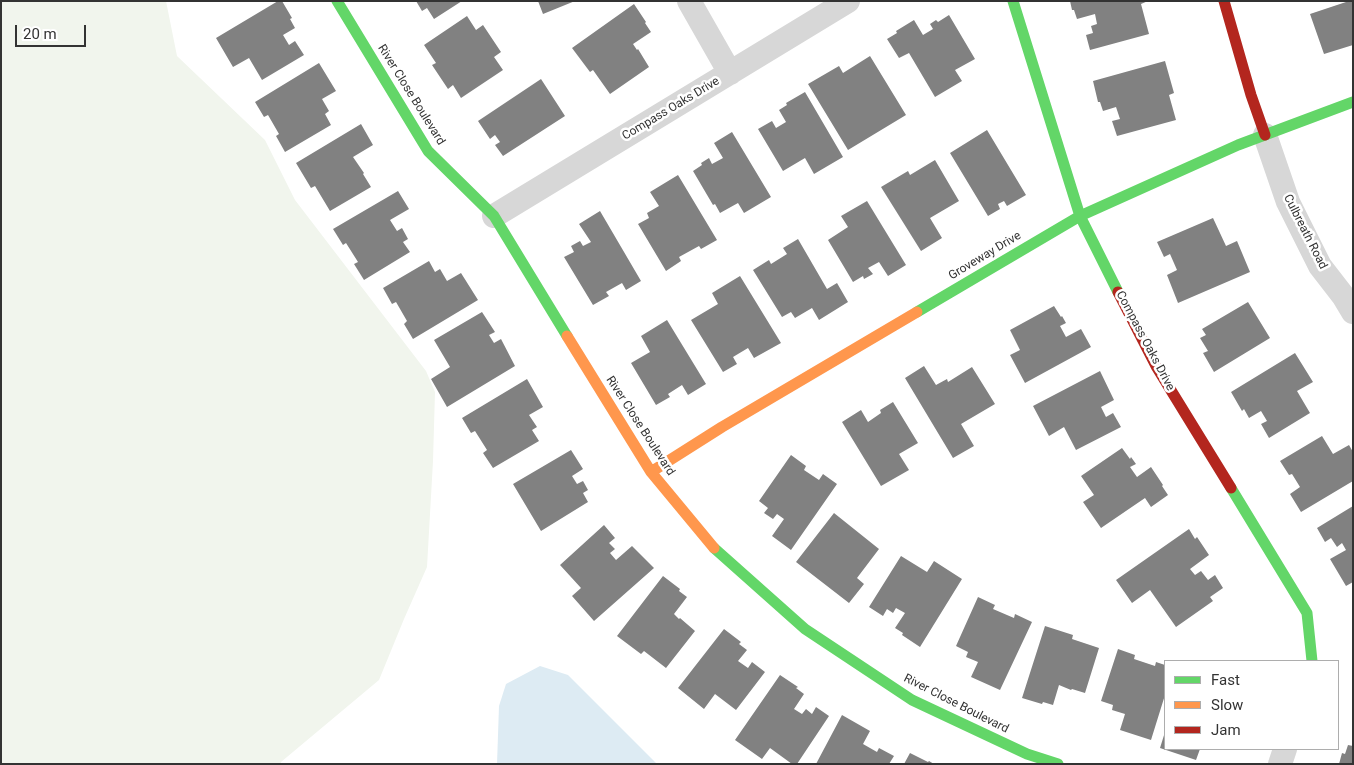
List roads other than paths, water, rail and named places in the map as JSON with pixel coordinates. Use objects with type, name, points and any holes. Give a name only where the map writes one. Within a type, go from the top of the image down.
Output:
[{"type":"street","name":"River Close Boulevard","points":[[337,1],[428,151],[494,216],[651,472],[716,551],[805,629],[912,700],[1027,754],[1058,764]]},
{"type":"street","points":[[689,1],[730,73]]},
{"type":"street","name":"Compass Oaks Drive","points":[[494,216],[848,1]]},
{"type":"street","name":"Compass Oaks Drive","points":[[1013,1],[1080,216],[1156,366],[1307,613],[1312,660]]},
{"type":"street","name":"Culbreath Road","points":[[1224,1],[1251,95],[1288,202],[1320,266],[1348,304]]},
{"type":"street","name":"Groveway Drive","points":[[651,472],[722,427],[1080,216],[1238,145],[1353,102]]},
{"type":"street","points":[[1280,764],[1285,750]]}]
